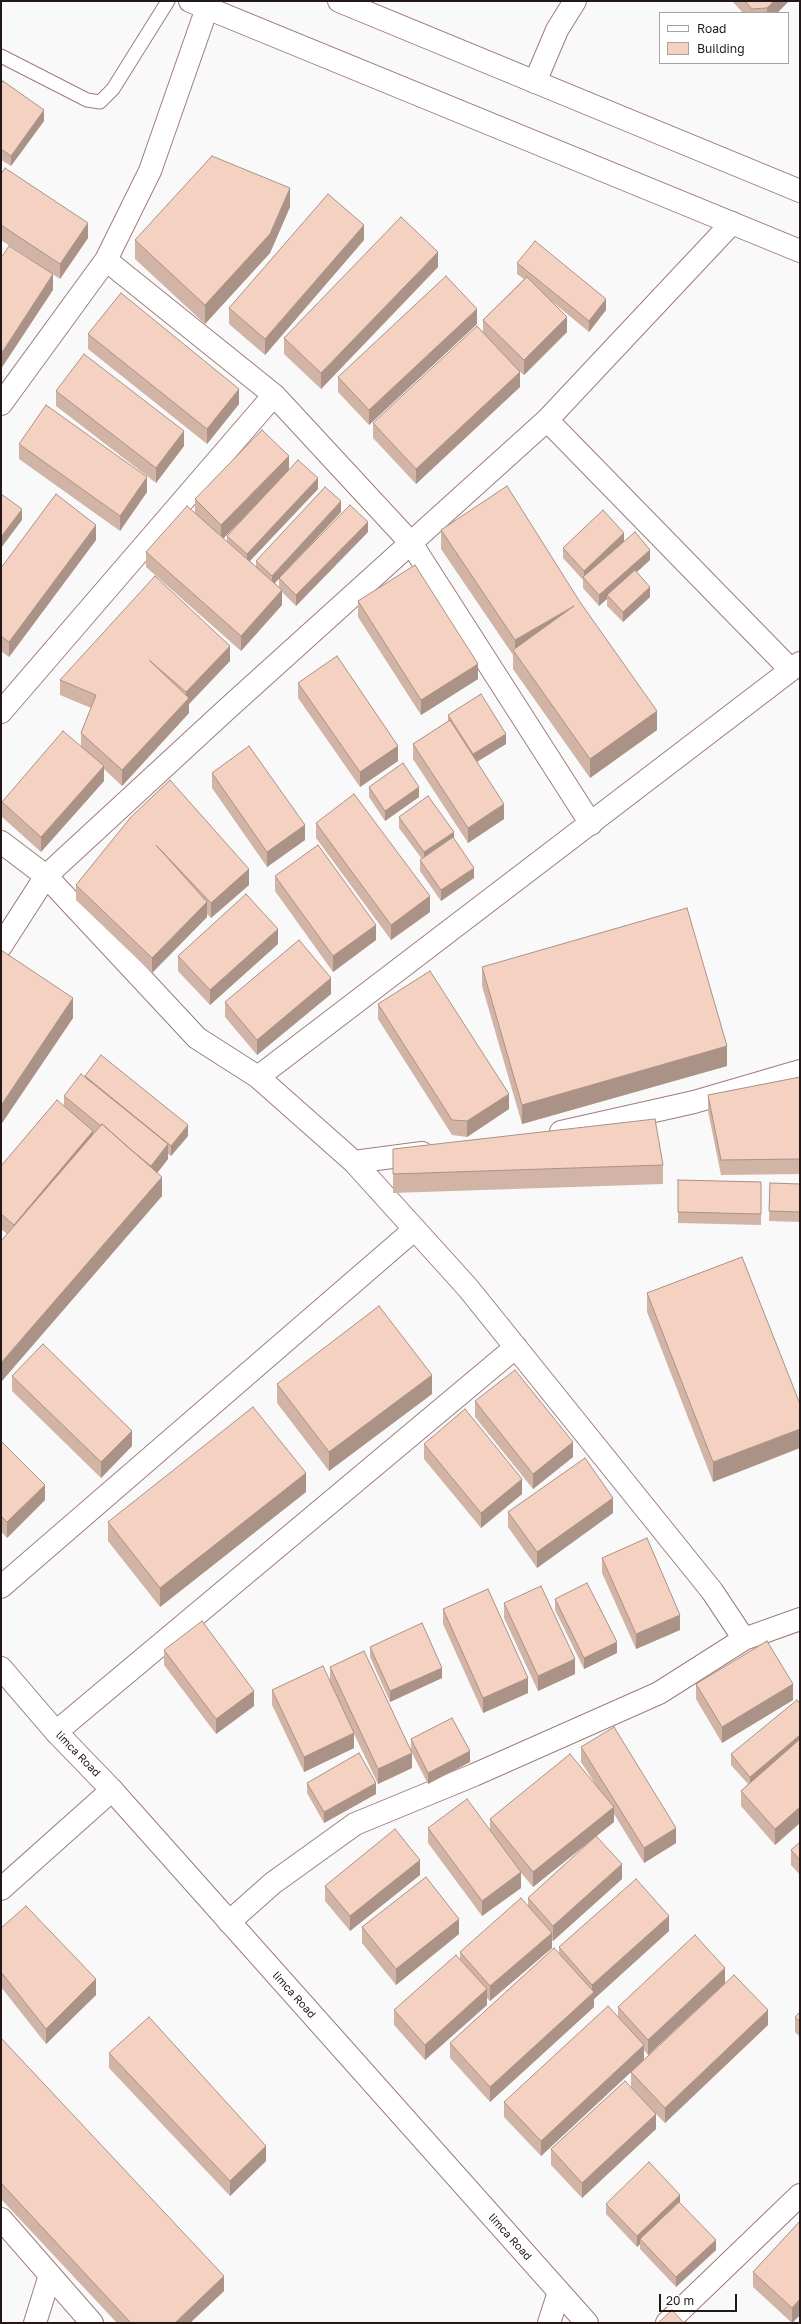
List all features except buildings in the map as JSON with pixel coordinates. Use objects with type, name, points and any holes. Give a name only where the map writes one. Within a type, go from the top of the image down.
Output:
[{"type":"main road","points":[[535,82],[557,30],[575,1]]},
{"type":"main road","points":[[344,2],[800,191]]},
{"type":"main road","points":[[1,404],[106,260],[150,171],[198,5],[800,251]]},
{"type":"main road","points":[[1,946],[46,876],[227,709],[547,420],[732,223]]},
{"type":"main road","points":[[106,260],[274,395],[411,543],[591,824]]},
{"type":"main road","points":[[1,712],[274,395]]},
{"type":"main road","points":[[258,1077],[796,666],[547,420]]},
{"type":"main road","points":[[1,842],[46,876],[197,1038],[258,1077],[354,1162],[468,1288],[712,1591],[744,1639]]},
{"type":"main road","points":[[545,1136],[694,1102],[800,1071]]},
{"type":"main road","points":[[354,1162],[446,1150]]},
{"type":"main road","points":[[1,1587],[415,1229]]},
{"type":"main road","points":[[56,1732],[516,1347]]},
{"type":"main road","points":[[229,1922],[273,1883],[355,1824],[474,1775],[659,1693],[744,1639],[800,1619]]},
{"type":"main road","name":"limca Road","points":[[1,1668],[56,1732],[112,1790],[587,2323]]},
{"type":"main road","points":[[1,1889],[112,1790]]},
{"type":"main road","points":[[667,2323],[800,2195]]},
{"type":"main road","points":[[1,2219],[92,2323]]},
{"type":"main road","points":[[35,2323],[50,2275]]},
{"type":"main road","points":[[549,2323],[559,2292]]},
{"type":"lane","points":[[1,56],[87,100],[100,102],[113,89],[168,1]]}]
